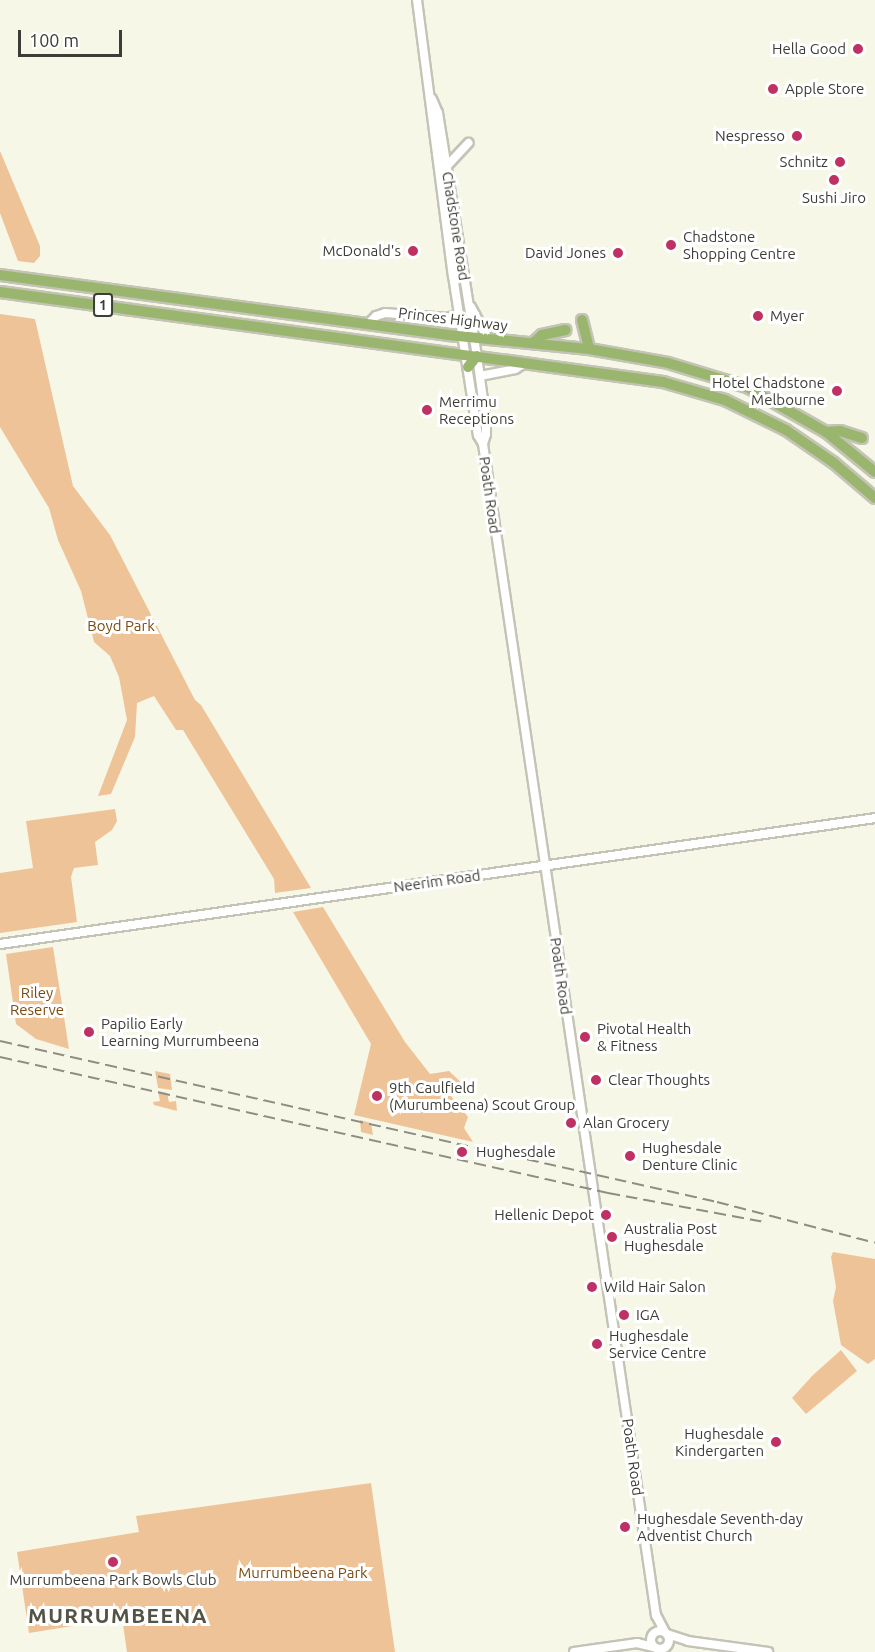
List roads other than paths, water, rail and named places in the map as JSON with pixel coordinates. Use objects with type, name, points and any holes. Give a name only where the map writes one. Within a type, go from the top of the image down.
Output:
[{"type":"highway","name":"Princes Highway","points":[[0,275],[368,324],[589,349],[668,363],[724,379],[751,390],[826,432],[873,470]]},
{"type":"highway","name":"1","points":[[0,292],[525,362],[671,384],[725,400],[786,430],[829,459],[875,498]]},
{"type":"highway","points":[[582,320],[589,349]]},
{"type":"highway","points":[[533,343],[542,335],[565,330]]},
{"type":"highway","points":[[468,368],[472,355]]},
{"type":"highway","points":[[786,430],[789,445]]},
{"type":"highway","points":[[826,432],[840,431],[862,438]]},
{"type":"highway","points":[[873,470],[875,457]]},
{"type":"street","name":"Chadstone Road","points":[[417,0],[431,97],[430,113],[459,314],[469,336]]},
{"type":"street","name":"Chadstone Road","points":[[431,97],[438,113],[469,304],[469,336],[472,355]]},
{"type":"street","points":[[446,167],[468,143]]},
{"type":"street","points":[[469,304],[488,339]]},
{"type":"street","points":[[368,324],[376,316],[389,312],[443,318],[459,314]]},
{"type":"street","name":"Poath Road","points":[[472,355],[480,376],[486,434],[483,444]]},
{"type":"street","points":[[480,376],[515,369],[525,362]]},
{"type":"street","name":"Poath Road","points":[[468,368],[478,435],[483,444],[656,1615],[653,1635],[655,1649]]},
{"type":"street","name":"Neerim Road","points":[[0,944],[875,818]]},
{"type":"street","name":"Poath Road","points":[[656,1615],[666,1633]]},
{"type":"street","points":[[666,1633],[669,1640],[667,1648]]},
{"type":"street","points":[[574,1652],[637,1643],[653,1635],[666,1633],[688,1641],[768,1652]]},
{"type":"street","points":[[637,1643],[655,1649],[667,1648],[688,1641]]},
{"type":"railway","points":[[0,1041],[717,1202],[875,1243]]},
{"type":"railway","points":[[0,1057],[608,1193],[764,1222]]},
{"type":"place","name":"Hella Good","points":[[858,49]]},
{"type":"place","name":"Apple Store","points":[[773,89]]},
{"type":"place","name":"Nespresso","points":[[797,136]]},
{"type":"place","name":"Schnitz","points":[[840,162]]},
{"type":"place","name":"Sushi Jiro","points":[[834,180]]},
{"type":"place","name":"Chadstone Shopping Centre","points":[[671,245]]},
{"type":"place","name":"McDonald's","points":[[413,251]]},
{"type":"place","name":"David Jones","points":[[618,253]]},
{"type":"place","name":"Myer","points":[[758,316]]},
{"type":"place","name":"Hotel Chadstone Melbourne","points":[[837,391]]},
{"type":"place","name":"Merrimu Receptions","points":[[427,410]]},
{"type":"place","name":"Papilio Early Learning Murrumbeena","points":[[89,1032]]},
{"type":"place","name":"Pivotal Health & Fitness","points":[[585,1037]]},
{"type":"place","name":"Clear Thoughts","points":[[596,1080]]},
{"type":"place","name":"9th Caulfield (Murumbeena) Scout Group","points":[[377,1096]]},
{"type":"place","name":"Alan Grocery","points":[[571,1123]]},
{"type":"place","name":"Hughesdale","points":[[462,1152]]},
{"type":"place","name":"Hughesdale Denture Clinic","points":[[630,1156]]},
{"type":"place","name":"Hellenic Depot","points":[[606,1215]]},
{"type":"place","name":"Australia Post Hughesdale","points":[[612,1237]]},
{"type":"place","name":"Wild Hair Salon","points":[[592,1287]]},
{"type":"place","name":"IGA","points":[[624,1315]]},
{"type":"place","name":"Hughesdale Service Centre","points":[[597,1344]]},
{"type":"place","name":"Hughesdale Kindergarten","points":[[776,1442]]},
{"type":"place","name":"Hughesdale Seventh-day Adventist Church","points":[[625,1527]]},
{"type":"place","name":"Murrumbeena Park Bowls Club","points":[[113,1562]]},
{"type":"district","name":"MURRUMBEENA","points":[[118,1615]]},
{"type":"park label","name":"Boyd Park","points":[[121,626]]},
{"type":"park label","name":"Riley Reserve","points":[[37,1000]]},
{"type":"park label","name":"Murrumbeena Park","points":[[303,1573]]}]
